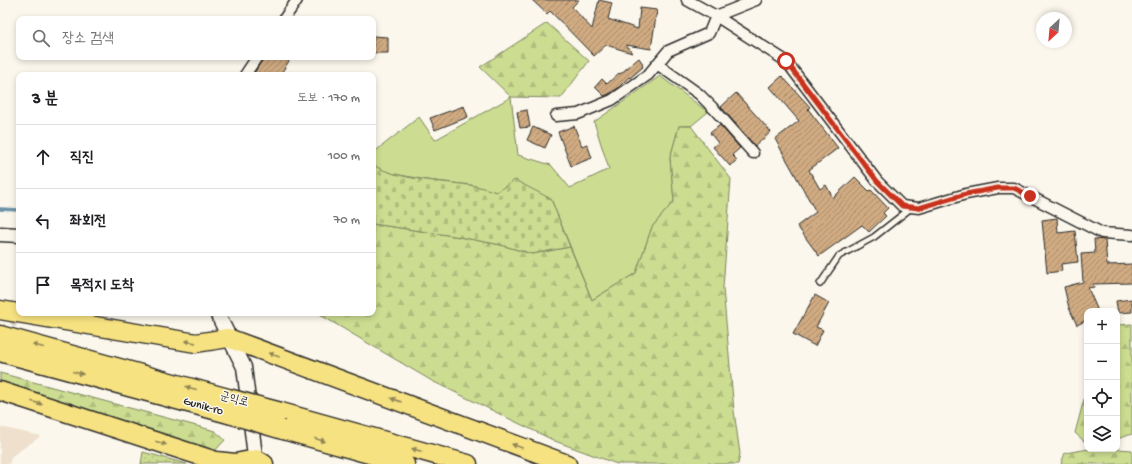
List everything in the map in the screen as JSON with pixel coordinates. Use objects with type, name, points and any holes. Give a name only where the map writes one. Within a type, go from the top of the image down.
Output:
[{"type":"highway","points":[[0,310],[16,313]]},
{"type":"highway","points":[[36,316],[196,343],[228,338],[567,464]]},
{"type":"highway","name":"군익로","points":[[0,335],[229,406],[281,412],[468,464]]},
{"type":"highway","name":"Gunik-ro","points":[[0,352],[229,406],[282,430],[405,464]]},
{"type":"highway","points":[[0,392],[219,462],[259,462]]},
{"type":"street","points":[[286,16],[297,0]]},
{"type":"street","points":[[687,0],[716,16],[786,61],[877,181],[902,206],[919,208],[966,194],[998,188],[1014,188],[1102,233],[1132,235]]},
{"type":"street","points":[[556,116],[578,114],[612,100],[648,75],[668,51],[709,33],[716,16],[756,0]]},
{"type":"street","points":[[247,72],[255,60]]},
{"type":"street","points":[[657,64],[698,94],[715,110],[753,153]]},
{"type":"street","points":[[0,234],[16,235]]},
{"type":"street","points":[[218,316],[228,338],[244,367],[259,462]]},
{"type":"lane","points":[[820,284],[839,256],[874,236],[912,207]]},
{"type":"shaded area","points":[[0,427],[41,436],[12,456],[9,464],[0,464]]},
{"type":"green space","points":[[547,23],[589,61],[561,98],[511,97],[480,67]]},
{"type":"green space","points":[[660,76],[708,112],[691,126],[679,126],[670,158],[674,201],[652,227],[636,273],[592,300],[551,199],[496,192],[471,185],[427,180],[384,172],[376,167],[376,151],[419,117],[435,140],[511,97],[518,155],[551,165],[570,188],[609,169],[594,122]]},
{"type":"green space","points":[[679,126],[691,126],[731,179],[723,288],[734,411],[740,454],[738,464],[617,464],[555,441],[432,381],[322,316],[376,316],[376,224],[454,236],[501,245],[532,254],[570,247],[592,300],[636,273],[652,227],[674,201],[670,158]]},
{"type":"green space","points":[[376,166],[407,177],[472,185],[496,192],[515,180],[551,199],[570,247],[532,254],[501,245],[454,236],[376,224]]},
{"type":"green space","points":[[1132,324],[1132,434],[1120,438],[1120,344],[1120,325]]},
{"type":"green space","points":[[0,373],[215,431],[225,440],[212,454],[0,398]]},
{"type":"green space","points":[[1084,399],[1084,441],[1075,433]]},
{"type":"green space","points":[[1120,449],[1132,450],[1132,464],[1061,464],[1065,453],[1084,450],[1084,452],[1120,452]]},
{"type":"green space","points":[[143,452],[187,464],[141,464]]},
{"type":"building","points":[[532,0],[579,0],[572,7],[592,29],[599,0],[612,3],[608,19],[638,29],[640,8],[657,10],[651,49],[626,45],[632,53],[606,45],[594,56],[550,11],[547,14]]},
{"type":"building","points":[[376,36],[388,37],[388,53],[376,53]]},
{"type":"building","points":[[639,58],[643,64],[643,67],[609,94],[604,96],[595,87],[602,79],[607,84]]},
{"type":"building","points":[[262,60],[289,61],[282,72],[255,72]]},
{"type":"building","points":[[782,76],[810,107],[808,109],[838,148],[809,170],[820,189],[826,185],[833,198],[855,177],[869,191],[871,190],[888,208],[883,213],[886,216],[869,232],[862,225],[819,256],[797,226],[816,212],[775,139],[799,121],[770,87]]},
{"type":"building","points":[[736,93],[771,132],[755,146],[721,107]]},
{"type":"building","points":[[464,106],[468,117],[435,130],[430,118]]},
{"type":"building","points":[[527,110],[530,127],[520,128],[517,112]]},
{"type":"building","points":[[720,125],[740,148],[732,155],[737,160],[730,166],[713,147],[718,143],[710,133]]},
{"type":"building","points":[[574,126],[582,146],[587,144],[592,158],[571,166],[558,132]]},
{"type":"building","points":[[533,127],[551,135],[545,148],[527,140]]},
{"type":"building","points":[[1057,218],[1058,233],[1075,231],[1078,262],[1061,264],[1062,271],[1047,273],[1042,220]]},
{"type":"building","points":[[1094,239],[1105,240],[1107,265],[1132,264],[1132,283],[1093,284],[1094,287],[1088,288],[1097,308],[1084,308],[1084,322],[1077,325],[1069,308],[1064,287],[1083,282],[1081,254],[1095,253]]},
{"type":"building","points":[[815,295],[829,303],[816,327],[823,330],[815,346],[793,334]]},
{"type":"building","points":[[1132,299],[1132,312],[1120,313],[1120,308],[1117,308],[1116,301]]},
{"type":"waterway","points":[[0,209],[16,210]]},
{"type":"tunnel","points":[[0,334],[19,316]]},
{"type":"route","points":[[786,61],[877,181],[902,206],[919,208],[966,194],[998,188],[1014,188],[1030,196]]}]
